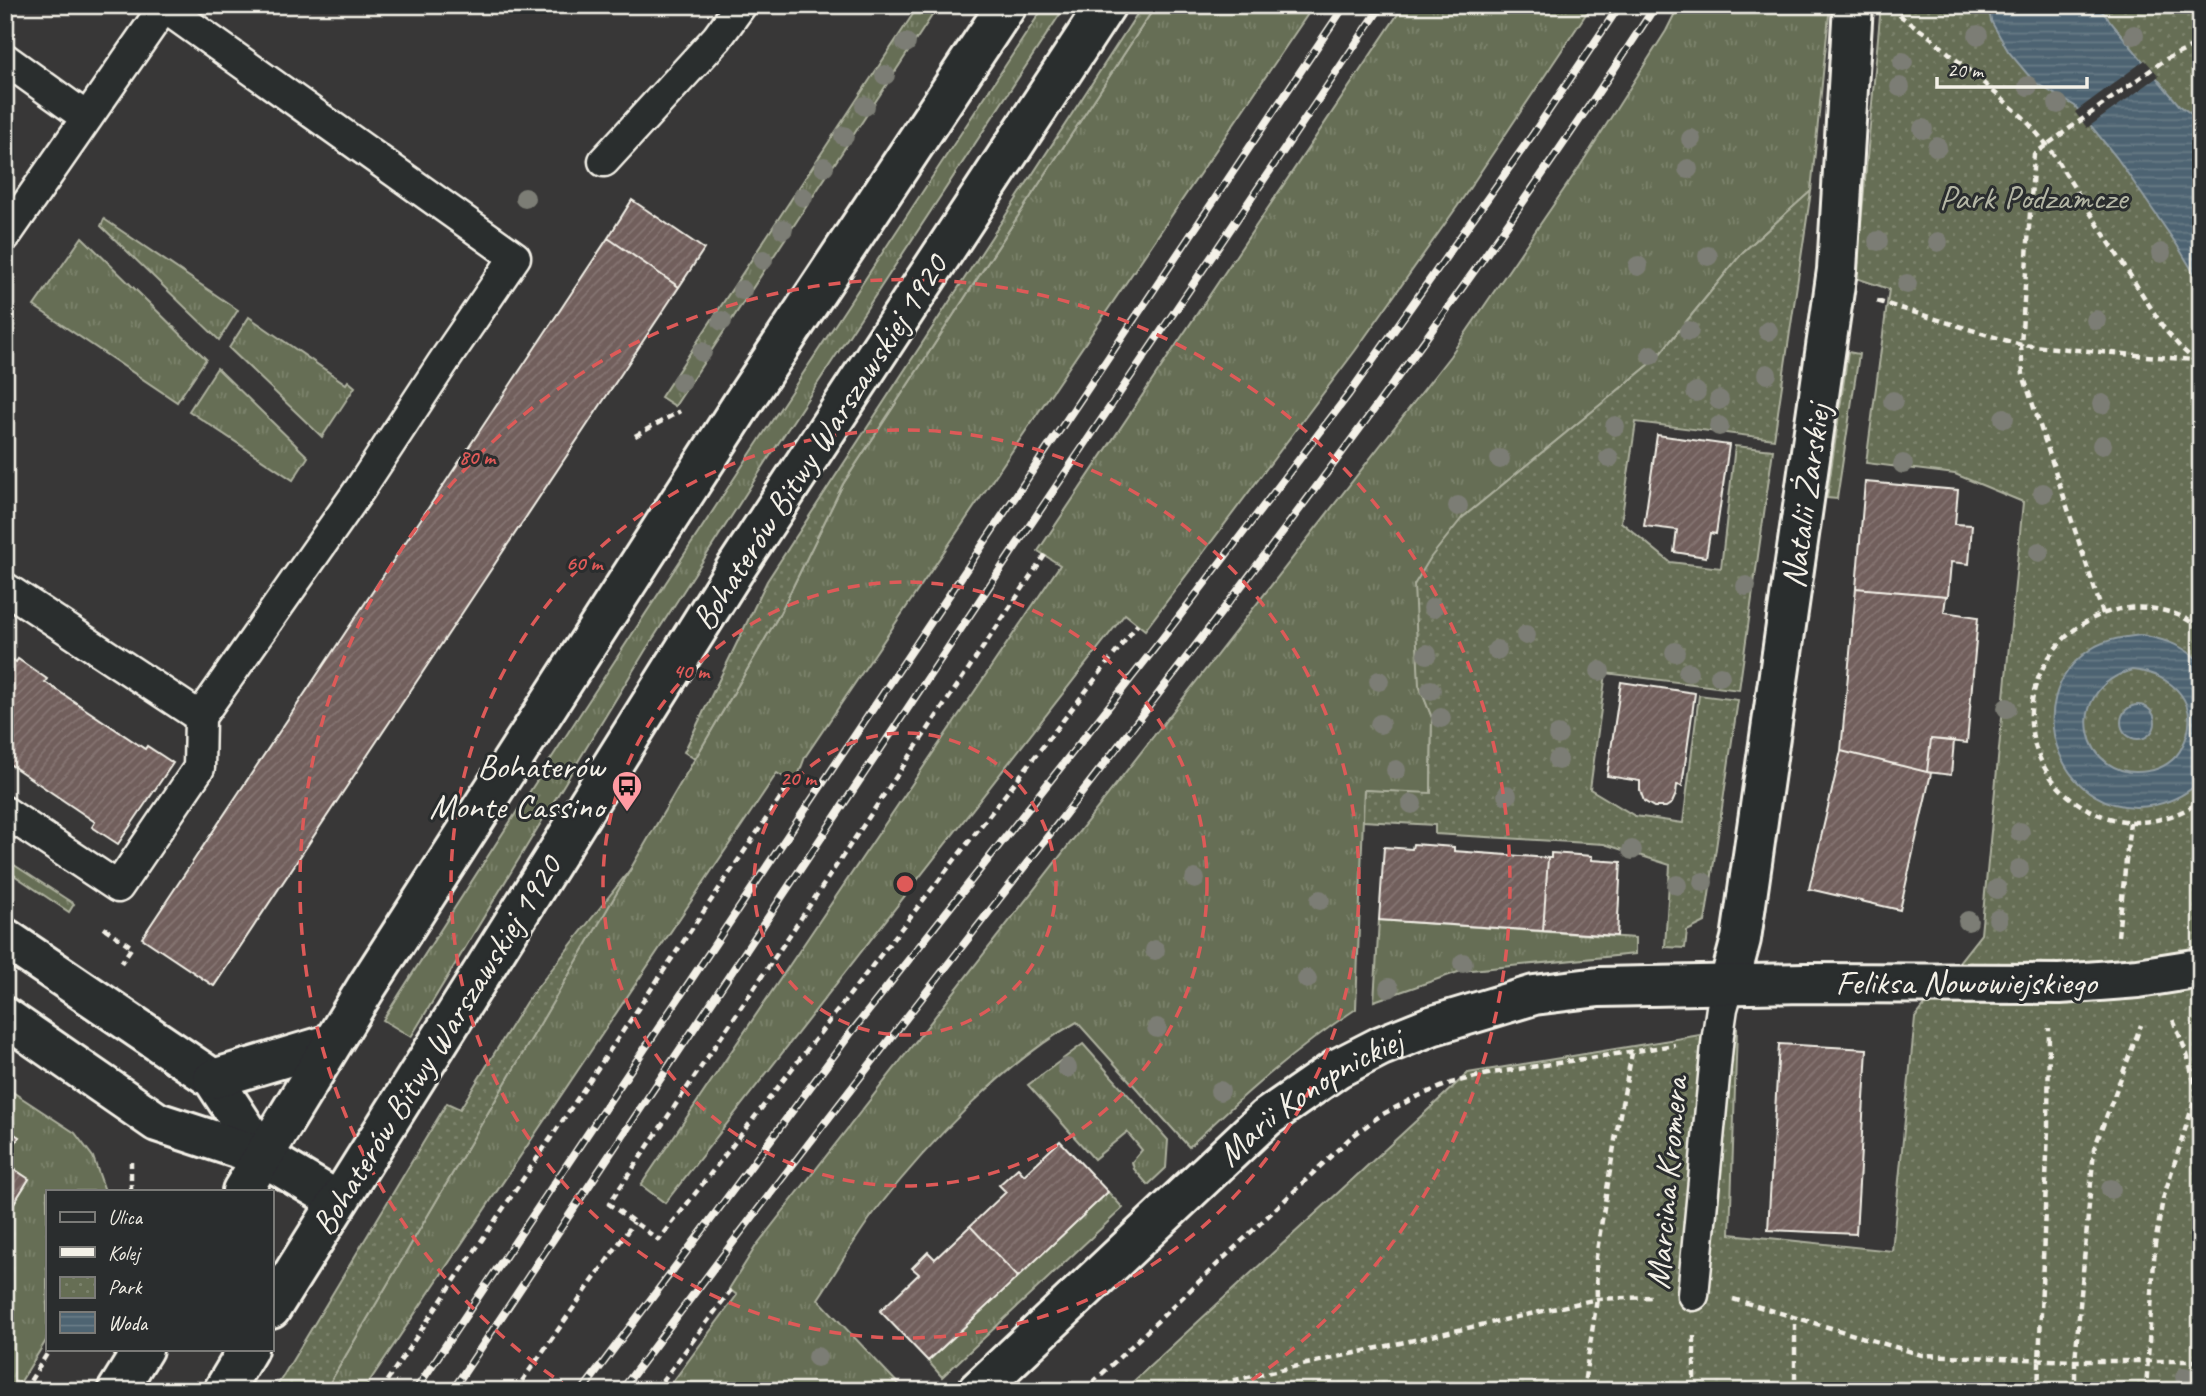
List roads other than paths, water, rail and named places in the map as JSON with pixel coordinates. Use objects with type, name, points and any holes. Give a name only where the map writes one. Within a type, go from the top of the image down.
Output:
[{"type":"street","points":[[243,1190],[330,1044],[744,401],[1007,5]]},
{"type":"street","name":"Bohaterów Bitwy Warszawskiej 1920","points":[[273,1307],[734,571],[1105,5]]},
{"type":"street","name":"Natalii Żarskiej","points":[[1730,984],[1741,939],[1837,271],[1853,5]]},
{"type":"street","points":[[5,938],[213,1079],[264,1157]]},
{"type":"street","name":"Feliksa Nowowiejskiego","points":[[1730,984],[2070,984],[2138,978],[2201,968]]},
{"type":"street","name":"Marii Konopnickiej","points":[[977,1391],[1266,1118],[1338,1068],[1381,1046],[1431,1026],[1534,995],[1599,986],[1730,984]]},
{"type":"street","points":[[5,1017],[157,1122],[264,1157],[338,1201]]},
{"type":"street","points":[[213,1079],[330,1044]]},
{"type":"street","points":[[117,1391],[143,1350]]},
{"type":"street","points":[[223,1391],[247,1350]]},
{"type":"lane","points":[[604,161],[717,38],[741,5]]},
{"type":"lane","points":[[5,236],[163,6],[515,257],[360,489],[200,717],[199,768],[118,887],[5,812]]},
{"type":"lane","points":[[5,59],[87,118]]},
{"type":"lane","points":[[5,588],[200,717]]},
{"type":"lane","name":"Marcina Kromera","points":[[1693,1295],[1718,1035],[1722,1008],[1730,984]]},
{"type":"water","points":[[1988,5],[2097,5],[2179,105],[2201,121],[2201,285],[2117,158],[2075,106],[2034,82],[2008,51],[1991,21]]},
{"type":"water","points":[[2142,635],[2174,644],[2201,663],[2201,780],[2185,793],[2168,801],[2155,805],[2122,806],[2095,796],[2074,777],[2059,753],[2053,725],[2055,697],[2068,671],[2091,649],[2115,639]],"holes":[[[2132,670],[2147,672],[2172,685],[2181,694],[2187,705],[2188,732],[2179,752],[2168,763],[2148,771],[2125,771],[2108,763],[2095,750],[2088,732],[2088,714],[2095,696],[2109,681]]]},
{"type":"water","points":[[2138,705],[2150,710],[2155,722],[2150,734],[2138,739],[2126,734],[2121,722],[2126,710]]},
{"type":"railway","points":[[415,1391],[1345,5]]},
{"type":"railway","points":[[452,1391],[1022,537],[1382,5]]},
{"type":"railway","points":[[582,1391],[850,1034],[1162,639],[1349,394],[1533,134],[1620,5]]},
{"type":"railway","points":[[621,1391],[751,1218],[1281,534],[1410,361],[1535,185],[1656,5]]},
{"type":"place","name":"Bohaterów Monte Cassino","points":[[627,813]]},
{"type":"park label","name":"Park Podzamcze","points":[[2033,197]]}]
